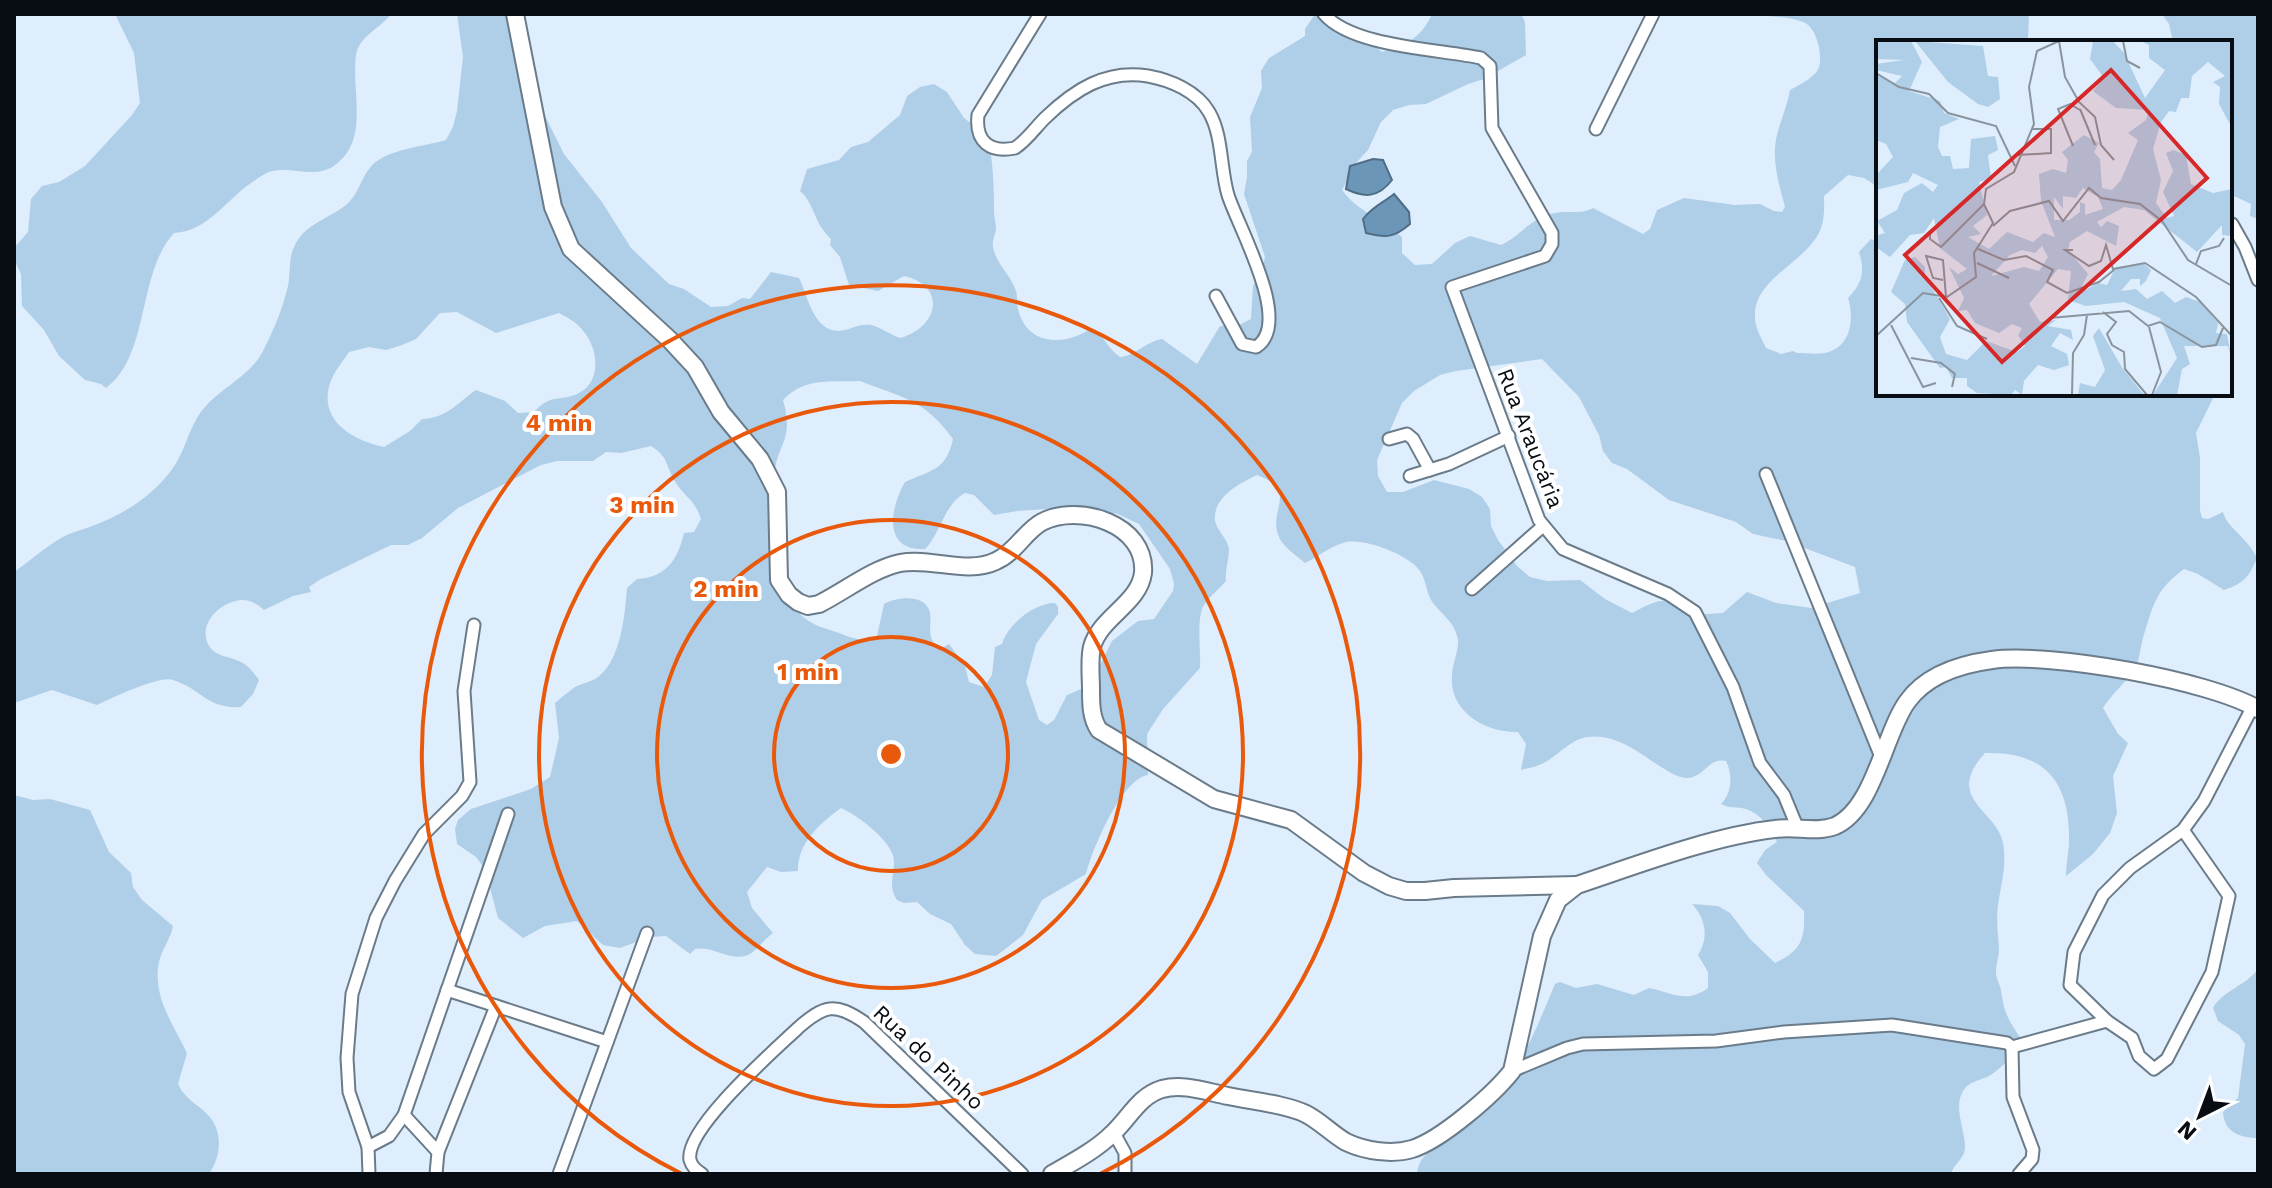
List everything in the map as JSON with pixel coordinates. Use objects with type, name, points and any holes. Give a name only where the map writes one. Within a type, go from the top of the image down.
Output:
[{"type":"street","points":[[515,14],[553,207],[565,239],[571,249],[695,367],[721,412],[760,459],[777,492],[780,513],[779,580],[789,595],[808,606],[819,604],[885,567],[901,563],[917,561],[968,566],[996,562],[1041,522],[1063,515],[1089,516],[1118,526],[1135,542],[1143,572],[1140,585],[1107,621],[1092,647],[1092,708],[1099,730],[1214,799],[1291,820],[1364,873],[1406,891],[1577,885],[1726,839],[1776,829],[1823,829],[1837,825],[1848,817],[1861,799],[1903,708],[1923,685],[1940,675],[1994,660],[2060,661],[2144,674],[2226,694],[2256,708],[2204,801],[2183,830],[2130,868],[2103,895],[2074,952],[2070,985],[2107,1021],[2132,1038],[2139,1056],[2154,1069],[2167,1059],[2212,972],[2229,896],[2183,830]]},
{"type":"street","points":[[1040,14],[978,115],[977,126],[982,141],[993,149],[1015,148],[1077,91],[1097,79],[1136,75],[1150,77],[1175,84],[1193,94],[1209,110],[1229,196],[1267,298],[1269,329],[1264,341],[1256,347],[1242,344],[1216,296]]},
{"type":"street","name":"Rua Araucária","points":[[1324,14],[1333,24],[1383,43],[1481,58],[1490,66],[1492,128],[1552,233],[1552,244],[1545,256],[1452,287],[1543,526],[1563,549],[1668,594],[1695,612],[1733,687],[1760,763],[1784,795],[1798,829]]},
{"type":"street","points":[[1596,129],[1653,14]]},
{"type":"street","points":[[2232,224],[2258,280]]},
{"type":"street","points":[[1389,439],[1407,434],[1430,470]]},
{"type":"street","points":[[1410,476],[1449,464],[1509,436]]},
{"type":"street","points":[[1766,474],[1881,757]]},
{"type":"street","points":[[1472,589],[1543,526]]},
{"type":"street","points":[[369,1174],[368,1147],[349,1092],[347,1058],[352,994],[376,918],[395,881],[424,834],[462,796],[470,782],[464,691],[474,625]]},
{"type":"street","points":[[368,1147],[389,1136],[404,1115],[508,814]]},
{"type":"street","points":[[1052,1174],[1114,1133],[1149,1094],[1164,1088],[1186,1086],[1304,1113],[1346,1141],[1369,1149],[1391,1152],[1413,1149],[1449,1128],[1499,1087],[1512,1071],[1542,936],[1558,900],[1577,885]]},
{"type":"street","points":[[559,1174],[647,933]]},
{"type":"street","points":[[447,990],[607,1042]]},
{"type":"street","points":[[436,1174],[438,1152],[496,1006]]},
{"type":"street","name":"Rua do Pinho","points":[[702,1174],[691,1163],[690,1157],[706,1122],[812,1015],[834,1008],[845,1009],[864,1022],[1022,1174]]},
{"type":"street","points":[[2012,1047],[2107,1021]]},
{"type":"street","points":[[1512,1071],[1583,1044],[1716,1041],[1784,1032],[1892,1025],[2007,1043],[2012,1047]]},
{"type":"street","points":[[2012,1047],[2013,1097],[2033,1155],[2019,1174]]},
{"type":"street","points":[[404,1115],[438,1152]]},
{"type":"street","points":[[1114,1133],[1125,1153],[1125,1174]]},
{"type":"shaded area","points":[[115,14],[391,14],[358,48],[355,69],[356,129],[346,155],[335,165],[319,171],[277,170],[267,173],[197,227],[174,233],[162,250],[154,270],[130,356],[120,374],[106,388],[85,380],[59,356],[44,330],[22,306],[21,274],[14,259],[14,248],[28,232],[31,199],[42,186],[59,182],[85,166],[140,103],[134,53]]},
{"type":"shaded area","points":[[457,14],[519,14],[543,112],[564,154],[602,202],[631,248],[669,284],[684,289],[711,307],[728,306],[742,298],[750,299],[771,272],[799,278],[817,319],[823,325],[839,331],[871,325],[900,338],[923,326],[930,317],[932,297],[927,288],[904,276],[878,291],[849,285],[840,257],[830,245],[831,239],[800,191],[807,169],[839,160],[851,147],[868,142],[900,115],[907,96],[920,87],[934,84],[947,92],[964,118],[988,136],[996,227],[993,247],[1014,285],[1018,309],[1030,331],[1049,340],[1060,340],[1092,328],[1120,357],[1162,339],[1197,364],[1220,326],[1237,326],[1251,319],[1253,286],[1261,273],[1265,257],[1244,194],[1247,161],[1252,152],[1250,117],[1262,88],[1261,71],[1269,58],[1305,36],[1305,29],[1315,14],[1333,14],[1382,52],[1412,39],[1432,14],[1521,14],[1525,22],[1526,55],[1484,79],[1426,104],[1393,110],[1381,122],[1368,150],[1356,163],[1342,190],[1355,204],[1402,237],[1402,253],[1415,265],[1432,264],[1455,243],[1470,236],[1501,245],[1540,218],[1560,212],[1593,208],[1643,234],[1650,229],[1657,210],[1684,198],[1735,205],[1760,204],[1782,212],[1785,207],[1775,162],[1777,135],[1790,90],[1807,80],[1819,67],[1819,48],[1812,29],[1803,22],[1753,14],[2029,14],[2028,40],[1876,40],[1876,186],[1864,178],[1848,175],[1824,196],[1822,224],[1815,240],[1771,281],[1756,304],[1755,322],[1759,333],[1766,348],[1781,354],[1793,351],[1822,353],[1837,348],[1847,337],[1851,321],[1848,298],[1860,282],[1862,265],[1859,252],[1871,239],[1876,241],[1876,396],[2214,396],[2196,433],[2202,518],[2208,519],[2223,512],[2257,558],[2245,578],[2224,590],[2184,569],[2156,599],[2135,668],[2103,708],[2118,734],[2128,743],[2113,776],[2117,813],[2110,833],[2093,854],[2066,876],[2069,824],[2060,789],[2051,776],[2040,765],[2007,754],[1985,753],[1973,769],[1969,782],[1971,793],[1992,821],[2003,843],[2004,867],[1997,910],[1999,948],[1996,975],[2010,1022],[2022,1040],[1998,1070],[1968,1085],[1962,1094],[1959,1108],[1965,1151],[1951,1174],[1417,1174],[1419,1164],[1432,1148],[1478,1117],[1503,1088],[1532,1037],[1555,984],[1560,982],[1576,988],[1597,984],[1634,995],[1649,988],[1679,996],[1700,993],[1708,988],[1708,972],[1698,955],[1705,935],[1703,922],[1692,904],[1718,906],[1730,913],[1750,939],[1775,963],[1800,943],[1804,911],[1757,863],[1765,850],[1777,842],[1769,827],[1751,811],[1721,804],[1730,784],[1726,761],[1715,762],[1688,778],[1667,771],[1617,741],[1587,737],[1545,762],[1521,770],[1526,744],[1518,732],[1482,724],[1463,710],[1457,700],[1452,676],[1458,644],[1456,633],[1431,600],[1422,574],[1415,565],[1384,548],[1361,542],[1343,543],[1305,563],[1279,537],[1276,527],[1280,495],[1277,488],[1257,475],[1229,492],[1218,504],[1215,520],[1229,549],[1226,581],[1202,610],[1199,626],[1200,668],[1163,709],[1147,734],[1148,775],[1138,779],[1119,801],[1101,833],[1086,874],[1042,900],[1023,935],[996,956],[975,954],[951,924],[930,914],[917,902],[897,900],[892,885],[894,861],[888,846],[865,823],[841,808],[805,843],[798,871],[781,872],[767,867],[747,892],[752,908],[773,933],[748,955],[741,957],[702,948],[690,954],[666,936],[650,937],[620,948],[603,945],[577,921],[545,926],[523,938],[498,918],[485,869],[476,857],[457,844],[455,829],[458,820],[471,809],[531,789],[550,777],[559,738],[555,703],[575,687],[596,679],[606,669],[617,648],[627,588],[637,579],[663,571],[674,559],[684,533],[694,532],[701,519],[693,503],[676,483],[664,458],[651,446],[621,453],[606,452],[593,461],[557,461],[541,465],[458,508],[422,538],[408,545],[391,545],[321,579],[309,587],[311,592],[293,596],[264,610],[249,601],[226,604],[213,614],[206,628],[206,636],[208,644],[218,654],[244,664],[259,680],[253,694],[241,707],[212,702],[183,684],[167,679],[97,705],[52,690],[14,703],[14,572],[63,537],[125,511],[162,481],[178,459],[204,408],[250,368],[264,349],[284,302],[291,255],[299,238],[350,201],[375,162],[393,153],[446,140],[457,111],[463,57]],"holes":[[[457,312],[496,333],[559,313],[579,326],[589,339],[595,356],[591,381],[579,393],[551,400],[534,412],[518,413],[505,401],[476,390],[445,413],[422,419],[410,431],[384,447],[348,433],[332,416],[328,392],[334,375],[349,352],[369,347],[386,350],[402,345],[416,339],[440,313]],[[1542,359],[1579,397],[1599,435],[1603,451],[1612,463],[1627,469],[1669,500],[1736,522],[1753,534],[1786,541],[1855,567],[1860,593],[1811,608],[1776,603],[1747,592],[1723,613],[1690,615],[1668,601],[1632,613],[1605,599],[1580,580],[1547,581],[1530,577],[1517,566],[1498,540],[1491,526],[1490,509],[1482,497],[1469,489],[1434,480],[1403,492],[1387,492],[1378,476],[1377,460],[1402,403],[1414,391],[1440,375]],[[860,381],[912,401],[932,415],[953,439],[942,464],[905,482],[900,492],[893,526],[902,543],[911,548],[925,549],[947,511],[965,493],[974,495],[994,515],[1079,507],[1118,514],[1139,524],[1170,569],[1173,591],[1154,619],[1138,621],[1112,641],[1092,681],[1067,695],[1054,720],[1047,725],[1039,720],[1026,682],[1036,644],[1058,614],[1055,603],[1031,611],[1010,629],[1002,644],[995,647],[992,675],[984,687],[969,682],[965,666],[949,644],[941,649],[933,642],[930,613],[923,602],[903,598],[884,604],[877,636],[862,640],[814,624],[802,616],[796,607],[785,572],[774,490],[775,466],[787,425],[783,400],[809,384]]]},
{"type":"shaded area","points":[[2162,14],[2258,14],[2258,219],[2250,216],[2251,204],[2232,192],[2232,40],[2173,40],[2169,24]]},
{"type":"shaded area","points":[[1373,159],[1383,160],[1392,180],[1387,186],[1371,195],[1346,189],[1350,166]]},
{"type":"shaded area","points":[[1394,194],[1409,212],[1410,224],[1390,236],[1366,233],[1363,219]]},
{"type":"shaded area","points":[[14,795],[33,800],[50,799],[90,810],[109,852],[131,873],[133,887],[142,900],[173,926],[159,962],[158,986],[165,1009],[187,1053],[178,1084],[186,1096],[208,1115],[218,1133],[218,1154],[209,1174],[14,1174]]},
{"type":"shaded area","points":[[2258,969],[2258,1138],[2234,1132],[2224,1119],[2223,1112],[2238,1098],[2245,1044],[2239,1035],[2218,1021],[2213,1008]]}]
